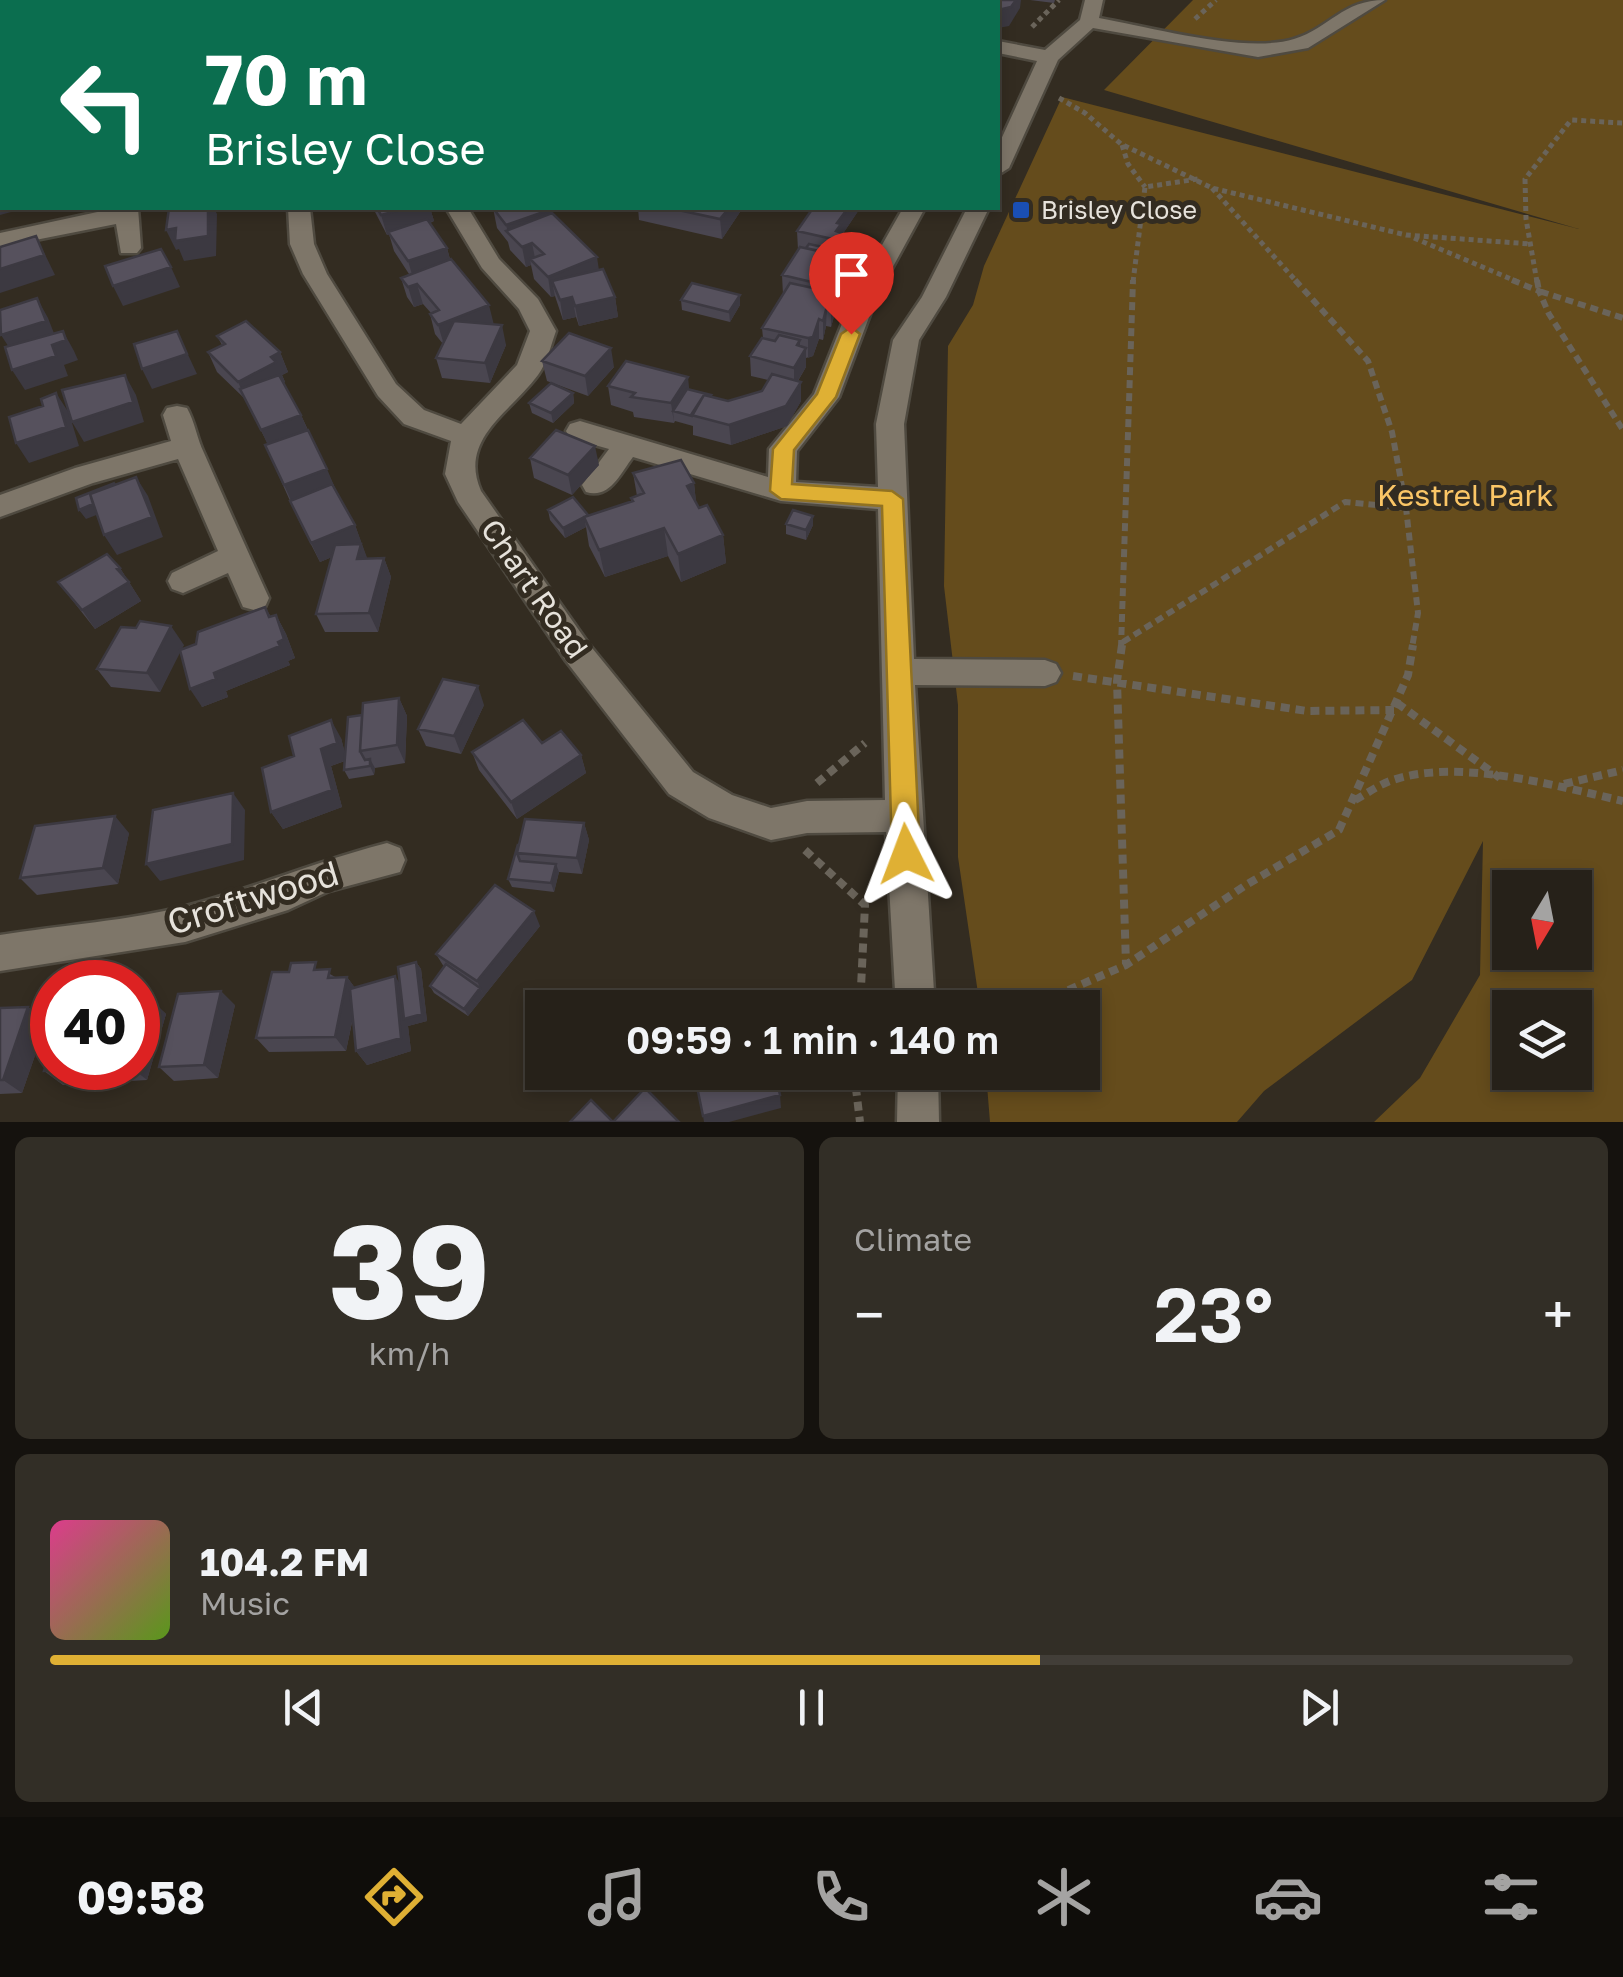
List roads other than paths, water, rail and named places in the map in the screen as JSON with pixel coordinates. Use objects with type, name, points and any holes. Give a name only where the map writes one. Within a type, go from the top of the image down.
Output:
[{"type":"street","points":[[1000,164],[1049,57],[1088,22],[1094,0]]},
{"type":"street","points":[[1088,22],[1258,51],[1301,44],[1376,0]]},
{"type":"street","points":[[1000,47],[1049,57]]},
{"type":"street","points":[[298,210],[302,244],[314,274],[387,390],[414,417],[466,436],[529,369],[543,331],[529,305],[490,262],[458,210]]},
{"type":"street","points":[[781,491],[783,449],[826,397],[864,296],[913,210]]},
{"type":"street","points":[[915,990],[904,816],[890,424],[906,340],[934,297],[977,210]]},
{"type":"street","points":[[0,240],[126,212],[129,248]]},
{"type":"street","points":[[177,416],[254,598]]},
{"type":"street","points":[[580,431],[781,491],[892,499]]},
{"type":"street","name":"Chart Road","points":[[466,436],[460,474],[468,495],[577,652],[681,783],[721,808],[771,824],[807,817],[904,816]]},
{"type":"street","points":[[596,485],[628,444]]},
{"type":"street","points":[[0,506],[85,475],[187,447]]},
{"type":"street","points":[[183,581],[238,556]]},
{"type":"street","points":[[899,672],[1045,673]]},
{"type":"street","name":"Croftwood","points":[[0,953],[184,924],[288,893],[323,876],[387,860]]},
{"type":"street","points":[[918,1090],[918,1122]]},
{"type":"place","name":"Brisley Close","points":[[1021,210]]},
{"type":"park label","name":"Kestrel Park","points":[[1465,496]]}]
